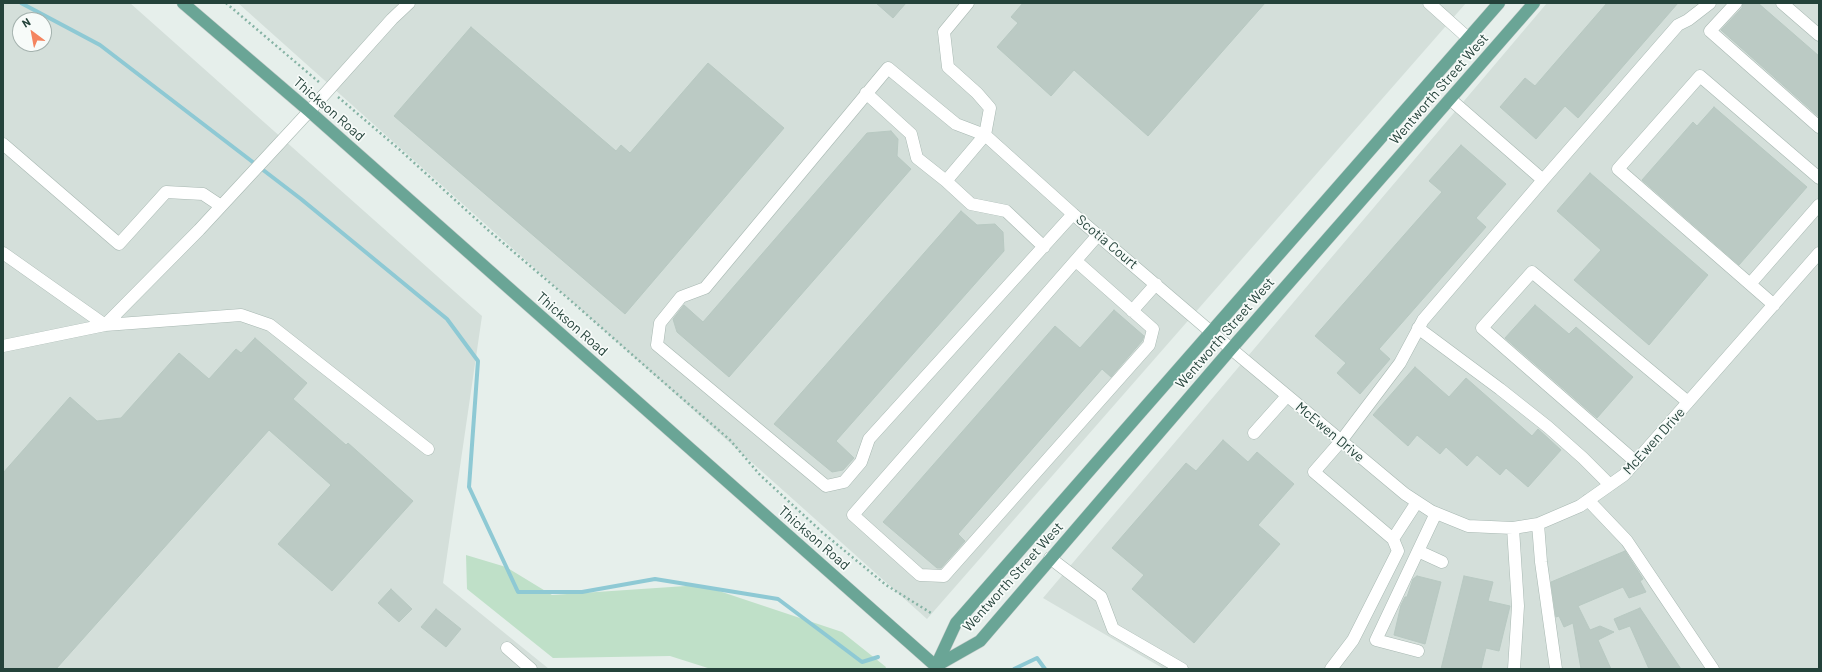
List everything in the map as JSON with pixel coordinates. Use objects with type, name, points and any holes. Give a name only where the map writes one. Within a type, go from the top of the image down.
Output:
[{"type":"main road","name":"Thickson Road","points":[[183,3],[309,111],[936,668]]},
{"type":"main road","name":"Wentworth Street West","points":[[936,668],[956,623],[1499,3]]},
{"type":"main road","name":"Wentworth Street West","points":[[936,668],[980,641],[1230,349],[1534,3]]},
{"type":"street","points":[[105,325],[222,206],[392,19],[409,3]]},
{"type":"street","points":[[946,181],[985,135],[990,108],[977,93],[948,67],[944,32],[968,3]]},
{"type":"street","points":[[1430,3],[1468,38]]},
{"type":"street","points":[[1331,669],[1353,640],[1398,551],[1393,539],[1314,472],[1341,441],[1400,363],[1423,320],[1678,25],[1688,20],[1710,3]]},
{"type":"street","points":[[1736,3],[1710,32],[1819,127]]},
{"type":"street","points":[[1782,3],[1819,35]]},
{"type":"street","points":[[985,135],[956,124],[888,68],[705,288],[681,297],[660,323],[657,346],[826,486],[844,482],[861,462],[869,440],[1073,214]]},
{"type":"street","points":[[1774,305],[1618,168],[1700,76],[1819,178]]},
{"type":"street","points":[[866,93],[911,134],[917,158],[946,181],[971,204],[1006,211],[1044,247]]},
{"type":"street","points":[[1450,99],[1543,180]]},
{"type":"street","name":"Scotia Court","points":[[985,135],[1073,214],[1230,349]]},
{"type":"street","points":[[3,144],[119,244],[166,192],[203,194],[222,206]]},
{"type":"street","points":[[1750,284],[1819,205]]},
{"type":"street","points":[[1076,261],[1153,329],[1149,345],[944,576],[920,575],[853,515],[1098,235]]},
{"type":"street","points":[[3,253],[105,325]]},
{"type":"street","name":"McEwen Drive","points":[[1230,349],[1405,494],[1436,513],[1468,526],[1513,528],[1538,524],[1580,506],[1624,475],[1819,253]]},
{"type":"street","points":[[1636,462],[1482,328],[1487,322],[1532,272],[1688,402]]},
{"type":"street","points":[[1132,311],[1156,284]]},
{"type":"street","points":[[3,346],[105,325],[241,315],[270,325],[428,449]]},
{"type":"street","points":[[1418,328],[1548,427],[1584,458],[1610,485]]},
{"type":"street","points":[[1254,433],[1287,396]]},
{"type":"street","points":[[1588,500],[1627,541],[1713,669]]},
{"type":"street","points":[[1393,539],[1417,502]]},
{"type":"street","points":[[1418,651],[1376,640],[1436,513]]},
{"type":"street","points":[[1538,524],[1541,562],[1556,669]]},
{"type":"street","points":[[1513,528],[1518,606],[1514,669]]},
{"type":"street","points":[[1418,551],[1442,562]]},
{"type":"street","points":[[1050,558],[1101,597],[1113,629],[1182,669]]},
{"type":"street","points":[[507,648],[531,669]]},
{"type":"path","points":[[226,3],[314,78]]},
{"type":"path","points":[[335,95],[400,150],[488,230],[730,440],[760,475],[822,532],[886,585],[931,613]]},
{"type":"shaded area","points":[[3,3],[130,3],[482,316],[443,583],[549,669],[3,669]]},
{"type":"shaded area","points":[[238,3],[1466,3],[927,619]]},
{"type":"shaded area","points":[[1547,3],[1819,3],[1819,669],[1164,669],[1043,598]]},
{"type":"green space","points":[[466,555],[506,567],[552,595],[701,585],[842,632],[886,667],[885,669],[711,669],[670,656],[553,658],[467,589]]},
{"type":"building","points":[[876,3],[906,3],[893,18]]},
{"type":"building","points":[[1023,3],[1265,3],[1148,136],[1074,70],[1051,96],[997,47],[1018,23],[1011,17]]},
{"type":"building","points":[[1607,3],[1678,3],[1578,118],[1565,106],[1536,139],[1500,107],[1525,78],[1535,86]]},
{"type":"building","points":[[1743,3],[1758,3],[1819,56],[1819,117],[1721,30],[1742,8]]},
{"type":"building","points":[[471,27],[616,151],[621,145],[630,153],[708,63],[784,128],[625,314],[394,116]]},
{"type":"building","points":[[1714,107],[1807,187],[1739,265],[1642,180],[1693,122],[1697,126]]},
{"type":"building","points":[[891,131],[898,139],[897,156],[911,169],[729,377],[677,332],[673,319],[684,305],[703,322],[867,133]]},
{"type":"building","points":[[1461,145],[1506,184],[1476,218],[1486,227],[1379,349],[1390,359],[1360,394],[1337,373],[1346,363],[1315,336],[1442,192],[1429,181]]},
{"type":"building","points":[[1590,173],[1708,275],[1649,345],[1574,280],[1601,250],[1557,211]]},
{"type":"building","points":[[961,211],[977,225],[995,224],[1003,232],[1004,251],[836,441],[854,458],[843,470],[832,472],[774,424]]},
{"type":"building","points":[[1535,305],[1569,334],[1576,327],[1633,377],[1597,418],[1505,338]]},
{"type":"building","points":[[1114,310],[1144,336],[1142,341],[1111,377],[1102,369],[958,534],[965,541],[941,568],[937,568],[883,522],[1055,326],[1080,348]]},
{"type":"building","points":[[255,338],[307,383],[293,399],[346,445],[348,443],[413,501],[332,591],[278,544],[331,485],[269,430],[56,669],[3,669],[3,473],[70,397],[97,421],[121,418],[179,353],[209,379],[236,349],[241,353]]},
{"type":"building","points":[[1415,367],[1449,397],[1466,378],[1532,436],[1538,429],[1561,450],[1528,487],[1506,468],[1500,475],[1477,455],[1467,466],[1446,447],[1440,454],[1417,435],[1408,446],[1373,415]]},
{"type":"building","points":[[1223,440],[1248,462],[1257,452],[1294,484],[1258,525],[1280,544],[1194,643],[1132,589],[1144,575],[1112,548],[1186,463],[1196,471]]},
{"type":"building","points":[[1625,551],[1643,579],[1640,581],[1646,592],[1629,598],[1623,587],[1578,606],[1590,630],[1600,626],[1614,632],[1598,640],[1611,669],[1581,669],[1573,623],[1564,627],[1559,616],[1556,617],[1551,582]]},
{"type":"building","points":[[1417,576],[1441,582],[1425,644],[1394,635],[1401,605],[1405,597],[1407,597],[1413,579]]},
{"type":"building","points":[[1464,576],[1493,582],[1488,601],[1510,606],[1499,651],[1486,648],[1481,669],[1441,669]]},
{"type":"building","points":[[391,589],[412,609],[399,622],[378,603]]},
{"type":"building","points":[[1640,608],[1681,669],[1649,669],[1630,626],[1619,630],[1614,619]]},
{"type":"building","points":[[436,609],[461,629],[446,647],[421,627]]},
{"type":"waterway","points":[[21,3],[100,45],[301,199],[447,319],[478,361],[469,487],[518,592],[582,592],[655,579],[778,599],[862,662],[878,657]]},
{"type":"waterway","points":[[1014,669],[1037,658],[1045,669]]}]
